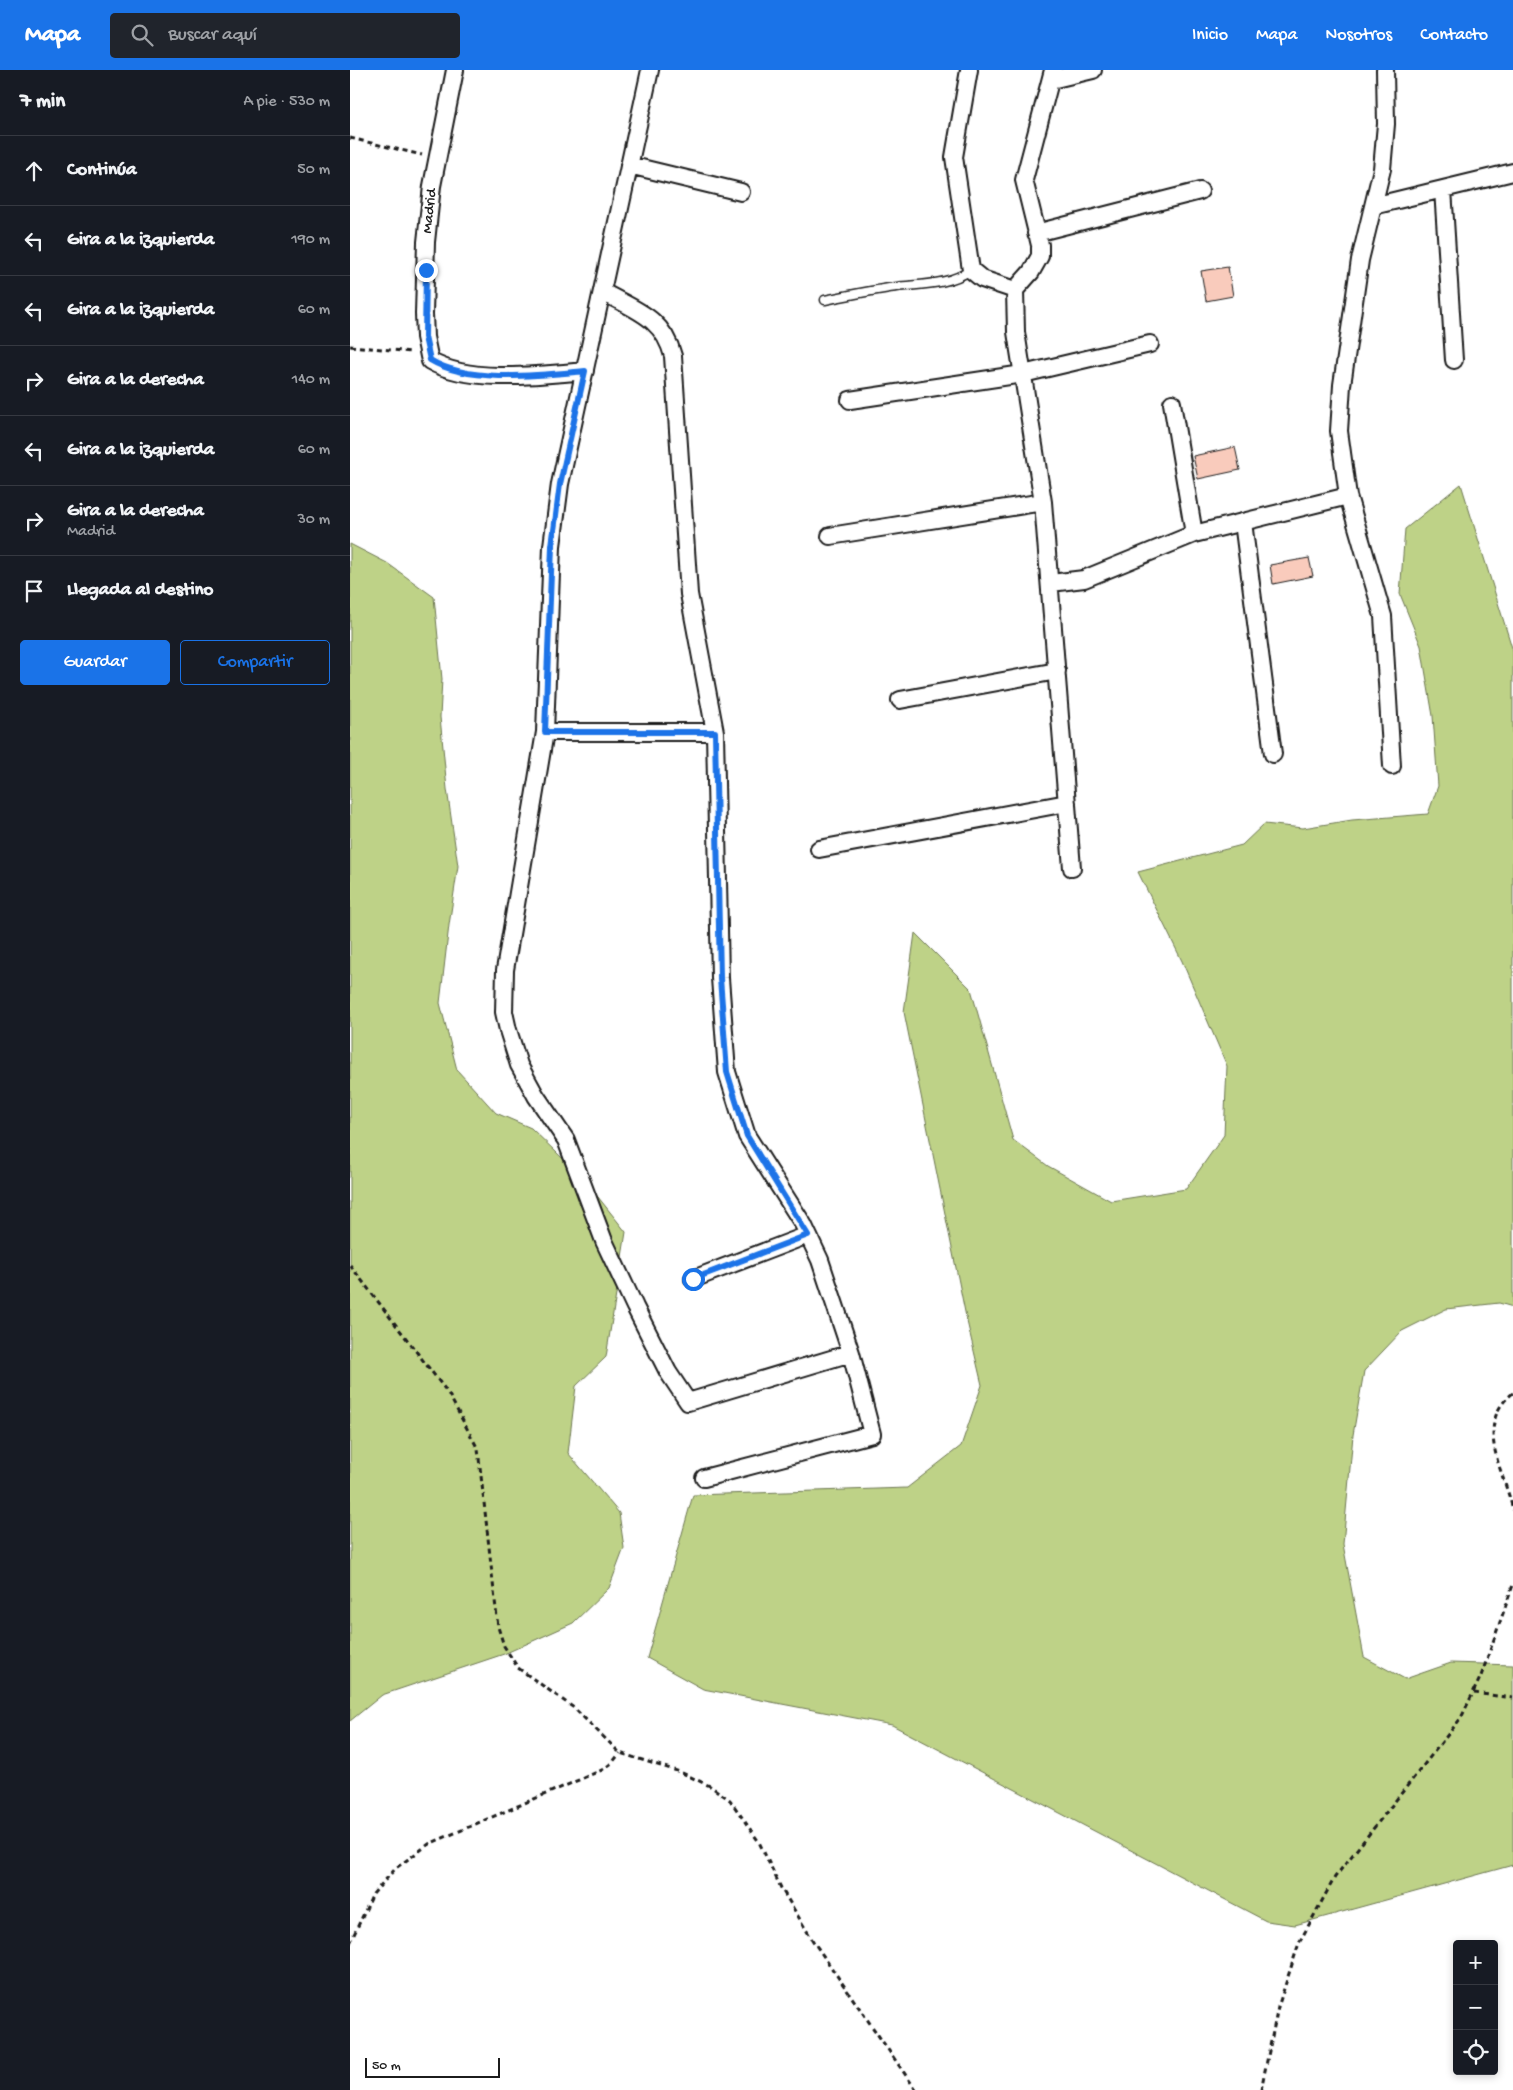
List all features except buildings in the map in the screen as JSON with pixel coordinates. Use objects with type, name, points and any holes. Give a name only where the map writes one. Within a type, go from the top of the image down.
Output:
[{"type":"street","name":"Madrid","points":[[428,354],[424,314],[426,242],[437,158],[455,70]]},
{"type":"street","points":[[650,70],[560,484],[552,546],[545,732],[505,970],[504,1012],[519,1065],[566,1140],[604,1241],[668,1372],[688,1402],[851,1353]]},
{"type":"street","points":[[968,70],[954,157],[971,270],[982,279],[1015,290]]},
{"type":"street","points":[[1072,868],[1051,583],[1043,502],[1016,332],[1015,290],[1031,272],[1040,256],[1040,245],[1024,180],[1052,75],[1093,70]]},
{"type":"street","points":[[1385,70],[1385,133],[1382,168],[1360,260],[1342,385],[1339,431],[1348,496],[1383,616],[1392,766]]},
{"type":"street","points":[[629,165],[741,192]]},
{"type":"street","points":[[1373,206],[1513,172]]},
{"type":"street","points":[[1442,189],[1454,360]]},
{"type":"street","points":[[1036,233],[1200,191]]},
{"type":"street","points":[[603,292],[653,320],[666,334],[673,356],[688,586],[715,732],[720,978],[727,1072],[747,1136],[808,1235],[820,1260],[851,1353],[872,1434],[704,1478]]},
{"type":"street","points":[[850,400],[1023,374],[1150,344]]},
{"type":"street","points":[[428,354],[430,360],[440,366],[471,373],[514,375],[585,371]]},
{"type":"street","points":[[1172,403],[1194,534]]},
{"type":"street","points":[[1051,583],[1084,578],[1194,534],[1348,496]]},
{"type":"street","points":[[830,536],[1043,502]]},
{"type":"street","points":[[1242,522],[1273,754]]},
{"type":"street","points":[[900,700],[1057,671]]},
{"type":"street","points":[[545,732],[715,732]]},
{"type":"street","points":[[819,849],[1067,803]]},
{"type":"street","points":[[693,1279],[808,1235]]},
{"type":"lane","points":[[825,300],[874,290],[941,283],[971,270]]},
{"type":"path","points":[[350,138],[437,158]]},
{"type":"path","points":[[350,346],[428,354]]},
{"type":"path","points":[[350,1265],[448,1393],[478,1449],[498,1627],[504,1646],[518,1668],[574,1708],[620,1753],[680,1772],[710,1786],[730,1800],[759,1842],[781,1888],[813,1941],[916,2090]]},
{"type":"path","points":[[1513,1393],[1499,1408],[1494,1418],[1492,1436],[1513,1510]]},
{"type":"path","points":[[1261,2090],[1278,2007],[1304,1935],[1335,1877],[1461,1718],[1474,1693],[1513,1585]]},
{"type":"path","points":[[1474,1693],[1513,1698]]},
{"type":"path","points":[[350,1943],[373,1894],[396,1868],[429,1844],[602,1770],[612,1763],[620,1753]]},
{"type":"green space","points":[[1461,484],[1513,651],[1513,1307],[1499,1303],[1446,1309],[1402,1331],[1364,1371],[1353,1435],[1343,1544],[1364,1657],[1405,1679],[1451,1663],[1513,1665],[1513,1865],[1295,1925],[1266,1921],[892,1725],[703,1689],[647,1658],[693,1495],[907,1488],[961,1446],[982,1385],[966,1317],[904,1012],[915,933],[971,989],[1013,1140],[1048,1166],[1111,1201],[1186,1189],[1224,1135],[1227,1066],[1182,961],[1138,872],[1242,845],[1264,824],[1303,828],[1352,820],[1428,814],[1438,786],[1433,716],[1421,646],[1400,594],[1405,529]]},
{"type":"green space","points":[[350,544],[387,563],[434,597],[442,679],[440,717],[447,789],[458,866],[440,1003],[457,1070],[496,1113],[531,1128],[582,1177],[626,1232],[606,1357],[576,1386],[568,1453],[619,1513],[624,1548],[609,1588],[573,1623],[504,1654],[382,1695],[350,1721]]},
{"type":"route","points":[[426,270],[425,337],[430,360],[452,370],[471,373],[514,375],[585,371],[560,484],[552,546],[545,732],[715,732],[720,978],[727,1072],[747,1136],[803,1224],[808,1235],[693,1279]]}]
